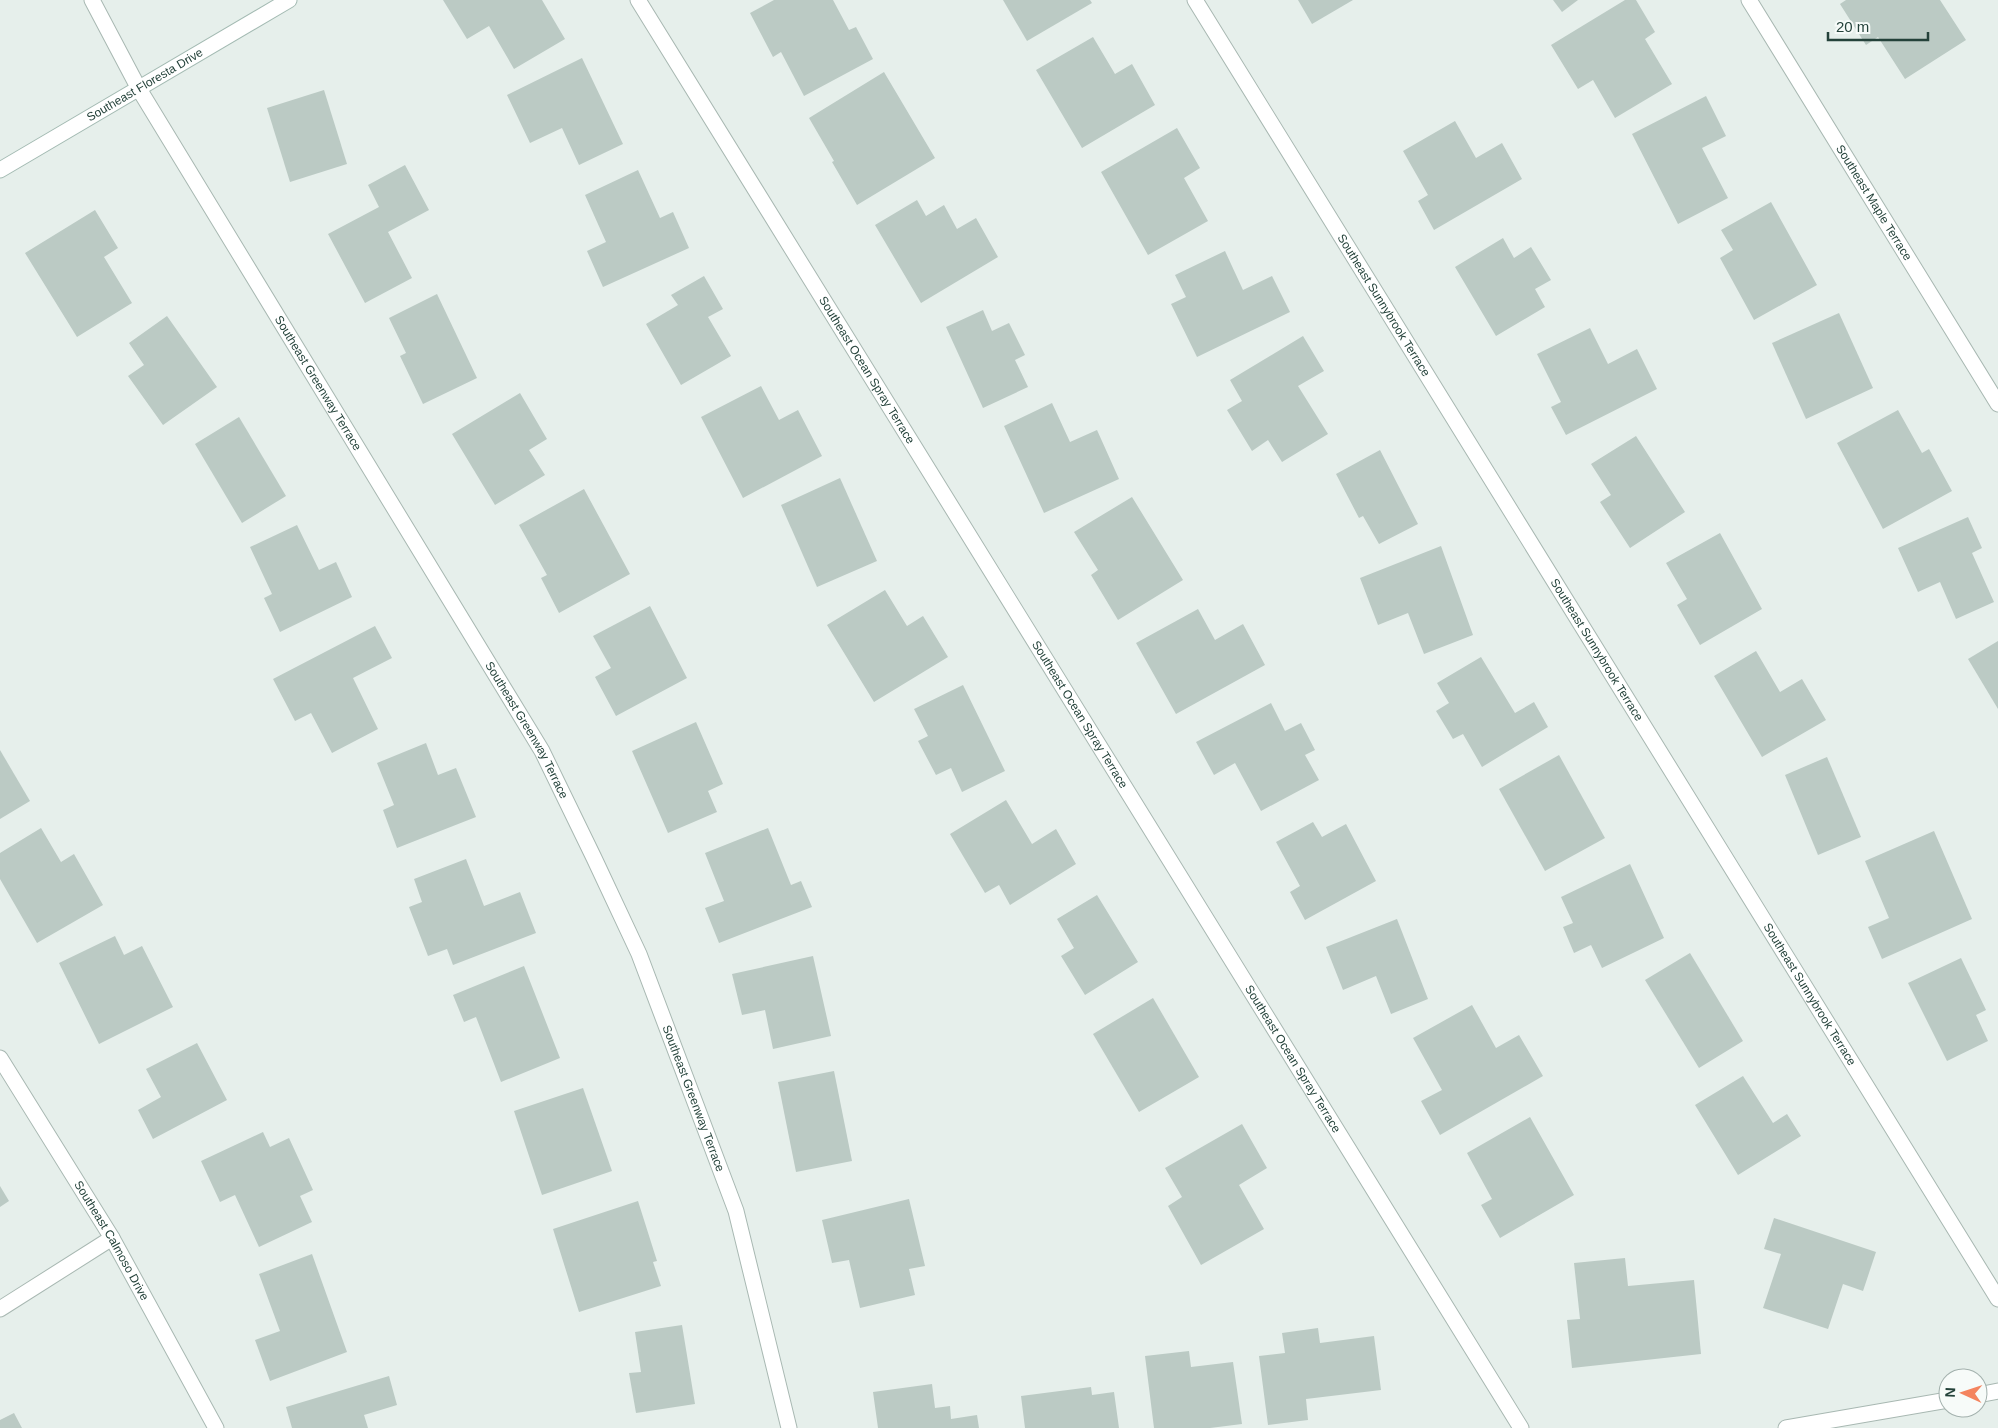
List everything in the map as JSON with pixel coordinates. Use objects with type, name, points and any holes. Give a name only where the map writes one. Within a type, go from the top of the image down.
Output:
[{"type":"street","name":"Southeast Greenway Terrace","points":[[92,0],[139,89],[542,751],[639,954],[736,1210],[789,1428]]},
{"type":"street","name":"Southeast Floresta Drive","points":[[0,170],[289,0]]},
{"type":"street","name":"Southeast Ocean Spray Terrace","points":[[638,0],[1521,1428]]},
{"type":"street","name":"Southeast Sunnybrook Terrace","points":[[1195,0],[1998,1299]]},
{"type":"street","name":"Southeast Maple Terrace","points":[[1748,0],[1998,404]]},
{"type":"street","name":"Southeast Calmoso Drive","points":[[0,1058],[112,1238],[216,1428]]},
{"type":"street","points":[[0,1309],[112,1238]]},
{"type":"street","points":[[1786,1428],[1938,1402]]},
{"type":"building","points":[[443,0],[542,0],[565,39],[514,69],[489,26],[467,39]]},
{"type":"building","points":[[774,0],[833,0],[849,30],[856,27],[873,59],[804,96],[781,52],[773,57],[750,13]]},
{"type":"building","points":[[1003,0],[1090,0],[1092,3],[1027,41]]},
{"type":"building","points":[[1298,0],[1353,0],[1312,24]]},
{"type":"building","points":[[1553,0],[1578,0],[1562,12]]},
{"type":"building","points":[[1625,0],[1636,0],[1655,32],[1645,39],[1672,84],[1615,118],[1593,80],[1578,89],[1551,45]]},
{"type":"building","points":[[1846,0],[1940,0],[1966,40],[1905,79],[1878,37],[1866,45],[1840,4]]},
{"type":"building","points":[[1093,37],[1115,74],[1132,64],[1155,105],[1082,148],[1036,70]]},
{"type":"building","points":[[582,58],[623,144],[579,165],[562,128],[530,143],[507,95]]},
{"type":"building","points":[[884,72],[935,158],[857,205],[809,118]]},
{"type":"building","points":[[324,90],[347,164],[290,182],[267,108]]},
{"type":"building","points":[[1706,96],[1726,136],[1702,148],[1728,198],[1678,224],[1632,134]]},
{"type":"building","points":[[1455,121],[1476,158],[1502,143],[1522,179],[1434,230],[1418,201],[1428,195],[1403,151]]},
{"type":"building","points":[[1177,128],[1200,168],[1184,178],[1208,221],[1148,255],[1101,172]]},
{"type":"building","points":[[405,165],[429,210],[388,232],[412,278],[365,303],[328,234],[379,207],[368,185]]},
{"type":"building","points":[[638,170],[660,218],[673,212],[689,248],[603,287],[587,251],[606,242],[585,195]]},
{"type":"building","points":[[917,200],[926,216],[944,205],[957,229],[976,218],[998,257],[921,303],[875,225]]},
{"type":"building","points":[[1771,202],[1817,285],[1754,320],[1720,258],[1733,250],[1721,230]]},
{"type":"building","points":[[95,210],[118,248],[104,257],[132,303],[77,337],[25,253]]},
{"type":"building","points":[[1503,238],[1514,258],[1531,247],[1551,280],[1535,289],[1545,307],[1496,336],[1455,267]]},
{"type":"building","points":[[1225,251],[1243,290],[1272,276],[1290,312],[1197,357],[1171,304],[1186,297],[1175,275]]},
{"type":"building","points":[[704,276],[723,309],[708,317],[731,356],[681,385],[646,324],[678,305],[671,295]]},
{"type":"building","points":[[437,294],[477,378],[423,404],[400,356],[406,353],[389,318]]},
{"type":"building","points":[[983,310],[992,331],[1009,323],[1025,355],[1015,360],[1028,387],[983,408],[946,327]]},
{"type":"building","points":[[1839,313],[1873,388],[1806,419],[1772,343]]},
{"type":"building","points":[[167,316],[217,387],[163,425],[128,376],[144,365],[129,343]]},
{"type":"building","points":[[1590,328],[1608,364],[1637,349],[1657,389],[1566,435],[1551,407],[1561,402],[1537,354]]},
{"type":"building","points":[[1303,336],[1324,371],[1298,386],[1328,434],[1282,462],[1268,440],[1252,451],[1227,410],[1242,401],[1230,380]]},
{"type":"building","points":[[761,386],[779,420],[798,410],[822,456],[743,498],[701,417]]},
{"type":"building","points":[[520,393],[547,439],[529,450],[545,475],[495,505],[452,434]]},
{"type":"building","points":[[1052,403],[1070,442],[1097,430],[1119,479],[1044,513],[1004,426]]},
{"type":"building","points":[[1898,410],[1922,453],[1929,449],[1952,491],[1883,529],[1837,443]]},
{"type":"building","points":[[239,417],[286,496],[242,523],[195,444]]},
{"type":"building","points":[[1636,436],[1685,512],[1630,548],[1600,502],[1611,495],[1591,464]]},
{"type":"building","points":[[1380,450],[1418,524],[1379,544],[1363,516],[1359,518],[1336,474]]},
{"type":"building","points":[[840,478],[877,561],[817,587],[781,505]]},
{"type":"building","points":[[584,489],[630,574],[559,613],[541,578],[547,575],[519,525]]},
{"type":"building","points":[[1132,497],[1183,580],[1118,620],[1091,575],[1098,570],[1074,532]]},
{"type":"building","points":[[1968,517],[1982,548],[1972,553],[1994,602],[1956,619],[1940,582],[1918,592],[1898,548]]},
{"type":"building","points":[[297,525],[319,570],[336,562],[352,597],[280,632],[264,598],[272,594],[250,547]]},
{"type":"building","points":[[1720,533],[1762,609],[1700,645],[1677,605],[1687,599],[1666,563]]},
{"type":"building","points":[[1441,546],[1473,635],[1424,654],[1408,613],[1378,625],[1360,578]]},
{"type":"building","points":[[885,590],[907,626],[923,616],[948,657],[874,702],[827,625]]},
{"type":"building","points":[[650,606],[687,678],[616,716],[595,677],[611,668],[593,636]]},
{"type":"building","points":[[1198,609],[1215,640],[1243,624],[1265,665],[1176,714],[1136,643]]},
{"type":"building","points":[[375,626],[392,658],[353,678],[378,729],[332,753],[311,713],[295,721],[273,679]]},
{"type":"building","points":[[1998,641],[1998,709],[1968,659]]},
{"type":"building","points":[[1756,651],[1780,692],[1802,679],[1826,720],[1762,757],[1714,676]]},
{"type":"building","points":[[1481,657],[1515,713],[1534,702],[1548,727],[1482,767],[1463,734],[1453,739],[1436,711],[1449,703],[1437,683]]},
{"type":"building","points":[[963,685],[1005,771],[962,792],[951,768],[936,775],[918,741],[928,736],[914,709]]},
{"type":"building","points":[[1271,703],[1285,731],[1301,723],[1315,750],[1305,755],[1319,780],[1261,811],[1235,763],[1214,775],[1196,742]]},
{"type":"building","points":[[696,722],[723,784],[708,791],[717,812],[668,833],[632,751]]},
{"type":"building","points":[[426,743],[438,775],[456,768],[476,817],[397,848],[383,810],[394,805],[377,763]]},
{"type":"building","points":[[0,750],[30,801],[0,819]]},
{"type":"building","points":[[1559,755],[1605,838],[1545,871],[1499,789]]},
{"type":"building","points":[[1827,757],[1861,837],[1818,855],[1785,775]]},
{"type":"building","points":[[1006,800],[1032,844],[1056,829],[1076,864],[1010,905],[999,885],[985,893],[950,834]]},
{"type":"building","points":[[1313,822],[1322,837],[1346,824],[1376,881],[1305,920],[1290,892],[1300,886],[1276,842]]},
{"type":"building","points":[[41,828],[61,862],[74,854],[103,905],[37,943],[0,879],[0,853]]},
{"type":"building","points":[[768,828],[791,885],[801,881],[812,907],[719,943],[705,908],[724,901],[705,853]]},
{"type":"building","points":[[1934,831],[1972,919],[1882,959],[1868,927],[1889,918],[1865,861]]},
{"type":"building","points":[[466,859],[484,906],[520,892],[536,933],[453,965],[447,949],[428,956],[409,907],[422,902],[414,879]]},
{"type":"building","points":[[1630,864],[1664,938],[1602,968],[1591,945],[1574,953],[1563,927],[1573,923],[1561,897]]},
{"type":"building","points":[[1097,895],[1138,962],[1085,995],[1061,956],[1074,948],[1057,919]]},
{"type":"building","points":[[1397,919],[1428,999],[1391,1014],[1376,976],[1343,990],[1326,947]]},
{"type":"building","points":[[115,936],[124,955],[142,946],[173,1007],[99,1044],[59,963]]},
{"type":"building","points":[[1690,953],[1743,1041],[1699,1068],[1645,980]]},
{"type":"building","points":[[813,956],[831,1036],[773,1049],[765,1010],[742,1015],[732,974]]},
{"type":"building","points":[[1961,958],[1986,1010],[1976,1015],[1988,1041],[1947,1061],[1908,983]]},
{"type":"building","points":[[524,966],[560,1058],[501,1082],[476,1017],[464,1022],[453,995]]},
{"type":"building","points":[[1153,998],[1199,1077],[1139,1112],[1093,1034]]},
{"type":"building","points":[[1472,1005],[1496,1048],[1519,1035],[1543,1076],[1440,1135],[1421,1101],[1442,1090],[1413,1038]]},
{"type":"building","points":[[197,1043],[227,1100],[153,1139],[138,1110],[161,1097],[146,1069]]},
{"type":"building","points":[[834,1071],[852,1161],[796,1172],[778,1082]]},
{"type":"building","points":[[1743,1076],[1773,1123],[1787,1114],[1801,1136],[1738,1175],[1695,1105]]},
{"type":"building","points":[[583,1088],[612,1171],[542,1195],[514,1111]]},
{"type":"building","points":[[1530,1117],[1574,1195],[1500,1238],[1481,1205],[1492,1199],[1467,1153]]},
{"type":"building","points":[[1242,1124],[1267,1168],[1239,1185],[1264,1229],[1201,1265],[1168,1206],[1182,1197],[1165,1168]]},
{"type":"building","points":[[263,1132],[270,1147],[289,1138],[313,1190],[300,1196],[312,1222],[259,1247],[235,1195],[220,1202],[201,1161]]},
{"type":"building","points":[[0,1186],[9,1201],[0,1207]]},
{"type":"building","points":[[909,1199],[925,1266],[909,1269],[915,1295],[860,1308],[849,1260],[832,1263],[822,1220]]},
{"type":"building","points":[[638,1201],[657,1261],[653,1262],[661,1286],[579,1312],[553,1229]]},
{"type":"building","points":[[1774,1218],[1876,1252],[1863,1291],[1843,1284],[1828,1329],[1763,1308],[1781,1254],[1764,1249]]},
{"type":"building","points":[[312,1254],[347,1352],[270,1381],[255,1340],[280,1331],[259,1274]]},
{"type":"building","points":[[1625,1258],[1628,1286],[1694,1280],[1701,1354],[1572,1368],[1567,1320],[1580,1319],[1574,1263]]},
{"type":"building","points":[[682,1325],[695,1404],[636,1413],[629,1373],[641,1372],[635,1332]]},
{"type":"building","points":[[1318,1328],[1320,1343],[1374,1336],[1381,1390],[1306,1399],[1308,1420],[1268,1425],[1259,1356],[1285,1353],[1282,1333]]},
{"type":"building","points":[[1189,1351],[1191,1367],[1233,1362],[1242,1424],[1210,1428],[1154,1428],[1145,1356]]},
{"type":"building","points":[[389,1376],[397,1405],[364,1415],[368,1428],[292,1428],[286,1407]]},
{"type":"building","points":[[932,1384],[935,1408],[950,1406],[951,1419],[977,1415],[979,1428],[878,1428],[873,1392]]},
{"type":"building","points":[[1091,1387],[1092,1395],[1114,1392],[1119,1428],[1025,1428],[1021,1396]]},
{"type":"building","points":[[14,1413],[22,1428],[0,1428],[0,1420]]}]
